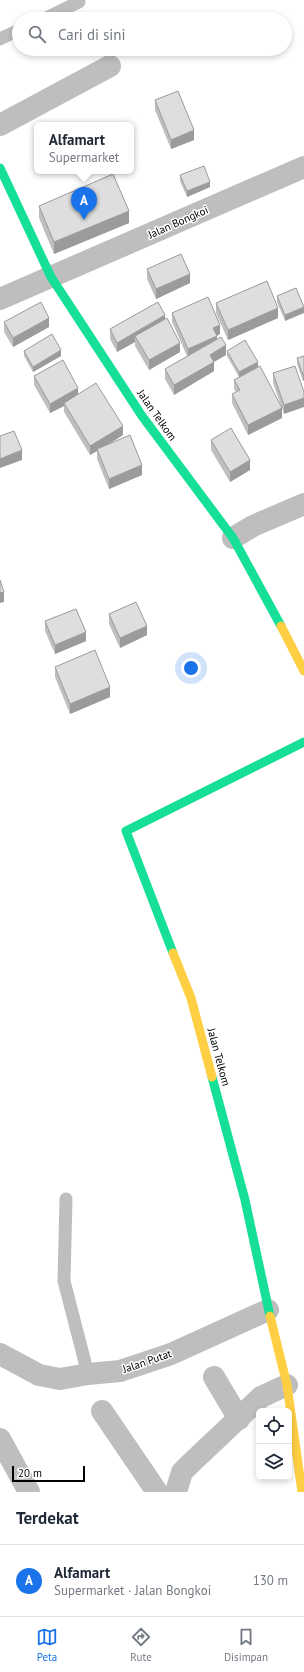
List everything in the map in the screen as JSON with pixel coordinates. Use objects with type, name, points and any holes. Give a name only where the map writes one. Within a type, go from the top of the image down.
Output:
[{"type":"street","points":[[0,125],[110,66]]},
{"type":"street","name":"Jalan Bongkoi","points":[[0,299],[304,167]]},
{"type":"street","name":"Jalan Telkom","points":[[0,168],[51,277],[142,416],[233,538],[266,596],[304,670]]},
{"type":"street","points":[[233,538],[253,526],[304,504]]},
{"type":"street","name":"Jalan Telkom","points":[[302,1492],[287,1385],[268,1310],[245,1200],[191,998],[126,831],[304,742]]},
{"type":"street","name":"Jalan Putat","points":[[0,1354],[40,1375],[60,1379],[88,1374],[120,1371],[171,1354],[268,1310]]},
{"type":"street","points":[[214,1377],[239,1419]]},
{"type":"street","points":[[176,1492],[182,1472],[261,1397],[287,1385]]},
{"type":"street","points":[[102,1411],[157,1492]]},
{"type":"street","points":[[0,1439],[29,1492]]},
{"type":"lane","points":[[58,12],[79,2]]},
{"type":"lane","points":[[0,39],[12,33]]},
{"type":"lane","points":[[66,1198],[64,1281],[88,1374]]},
{"type":"building","points":[[178,91],[194,130],[171,140],[155,100]]},
{"type":"building","points":[[204,166],[210,182],[187,191],[180,175]]},
{"type":"building","points":[[113,174],[129,211],[54,242],[39,206]]},
{"type":"building","points":[[181,254],[190,274],[156,289],[147,269]]},
{"type":"building","points":[[267,281],[278,308],[228,330],[216,303]]},
{"type":"building","points":[[296,288],[304,307],[285,315],[277,296]]},
{"type":"building","points":[[208,297],[220,325],[213,328],[217,336],[188,349],[172,313]]},
{"type":"building","points":[[41,302],[49,318],[13,338],[4,322]]},
{"type":"building","points":[[158,302],[165,315],[117,343],[110,329]]},
{"type":"building","points":[[167,318],[180,343],[149,360],[135,336]]},
{"type":"building","points":[[52,334],[61,350],[33,367],[24,351]]},
{"type":"building","points":[[221,337],[226,345],[210,355],[214,362],[174,385],[165,369]]},
{"type":"building","points":[[245,340],[258,362],[239,372],[227,351]]},
{"type":"building","points":[[304,356],[304,375],[303,375],[297,358]]},
{"type":"building","points":[[63,360],[78,388],[50,404],[34,376]]},
{"type":"building","points":[[260,366],[282,408],[248,425],[232,394],[240,390],[234,380]]},
{"type":"building","points":[[295,366],[304,392],[304,398],[284,405],[273,373]]},
{"type":"building","points":[[96,383],[123,426],[90,446],[64,403]]},
{"type":"building","points":[[231,428],[250,460],[230,472],[211,440]]},
{"type":"building","points":[[14,431],[22,450],[0,459],[0,436]]},
{"type":"building","points":[[130,435],[142,465],[109,479],[97,449]]},
{"type":"building","points":[[0,580],[4,592],[0,593]]},
{"type":"building","points":[[136,602],[147,626],[120,638],[109,614]]},
{"type":"building","points":[[76,609],[86,632],[55,645],[45,621]]},
{"type":"building","points":[[95,650],[110,687],[70,704],[55,667]]},
{"type":"traffic: fast","points":[[0,168],[51,277],[142,416],[233,538],[281,626]]},
{"type":"traffic: fast","points":[[173,953],[126,831],[304,742]]},
{"type":"traffic: fast","points":[[212,1077],[245,1200],[270,1316]]},
{"type":"traffic: slow","points":[[281,626],[304,671]]},
{"type":"traffic: slow","points":[[173,953],[191,998],[212,1077]]},
{"type":"traffic: slow","points":[[270,1316],[287,1385],[302,1492]]},
{"type":"place","name":"Alfamart","points":[[84,220]]}]
